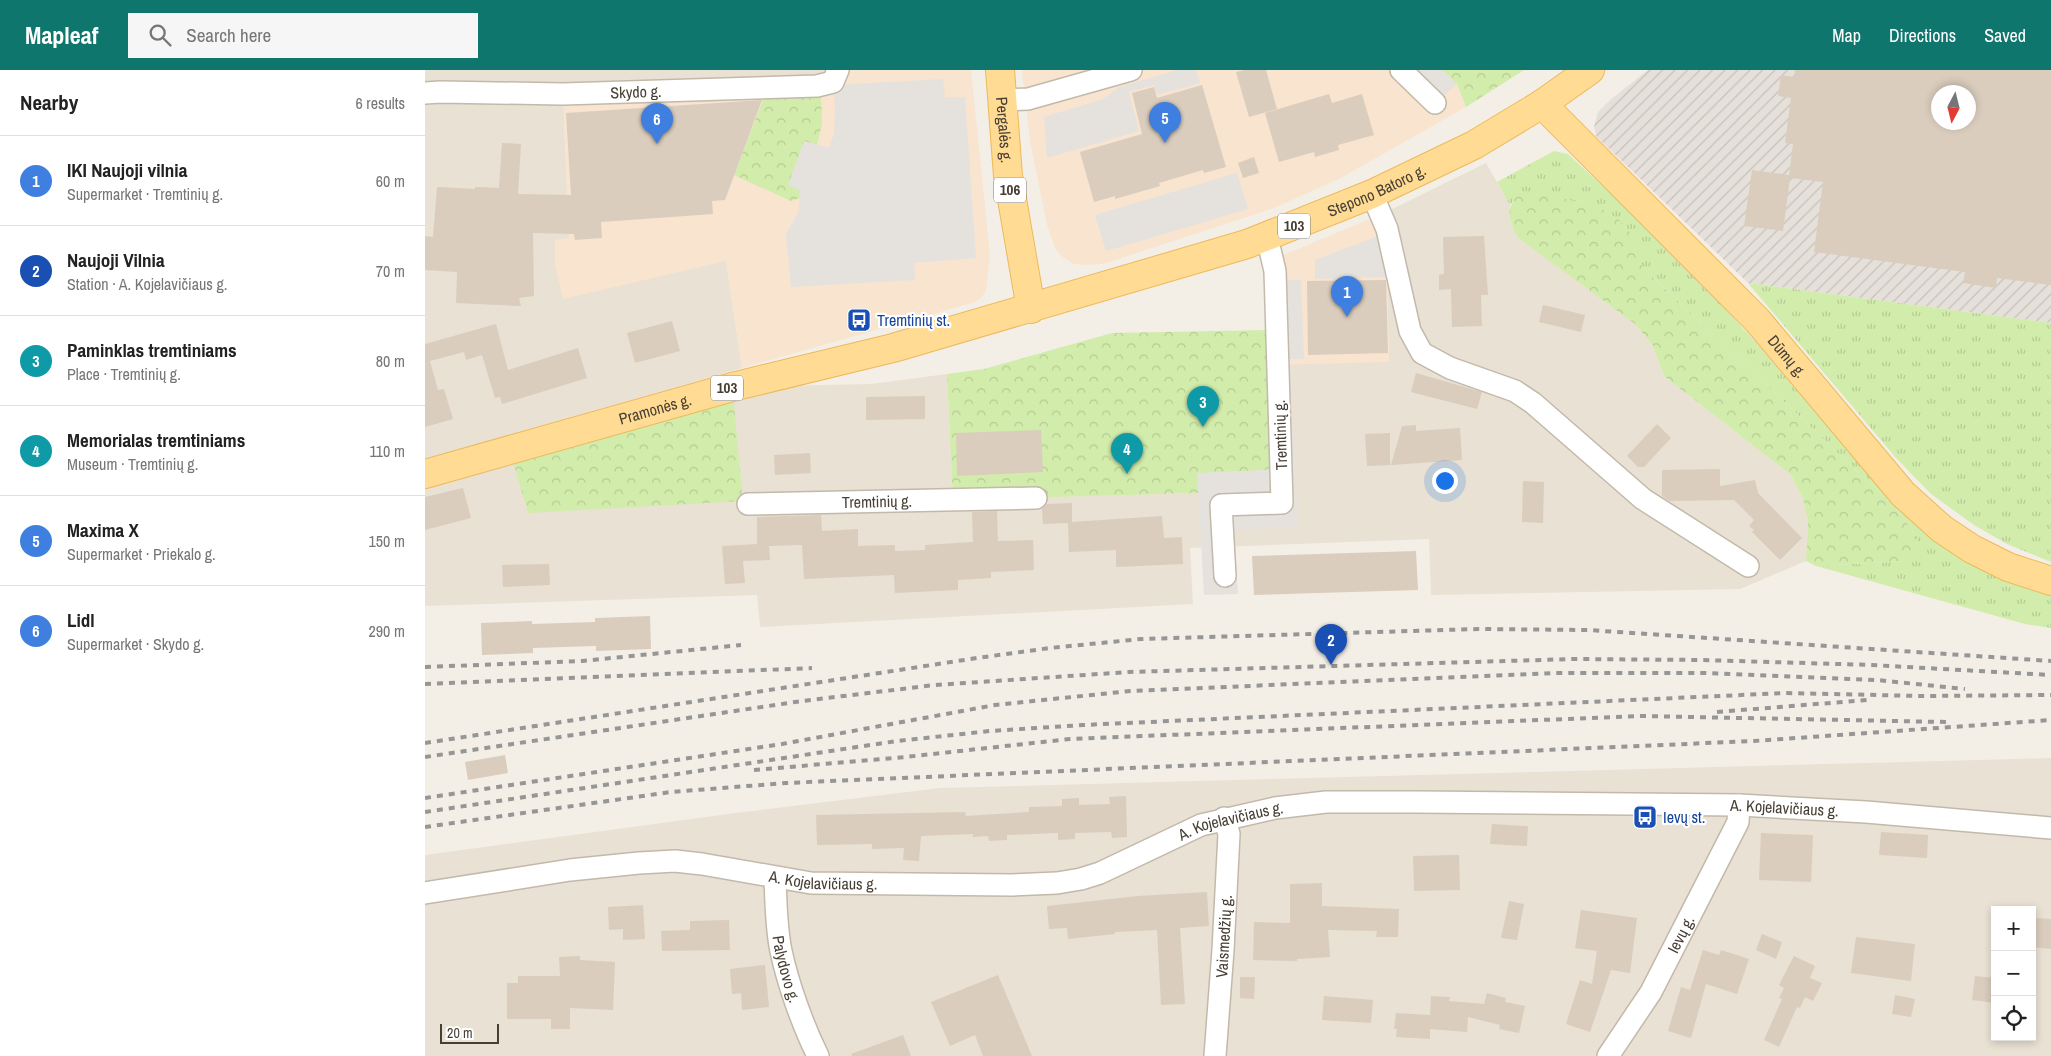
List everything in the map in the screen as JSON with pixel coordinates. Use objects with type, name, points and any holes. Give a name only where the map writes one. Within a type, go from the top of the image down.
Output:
[{"type":"main road","name":"Pergalės g.","points":[[1000,70],[1008,176],[1031,309]]},
{"type":"main road","name":"Stepono Batoro g.","points":[[1031,309],[1267,237],[1372,194],[1474,145],[1542,104],[1590,70]]},
{"type":"main road","name":"Dūmų g.","points":[[1542,104],[1757,320],[1903,494],[1942,529],[1972,549],[2008,567],[2051,581]]},
{"type":"main road","name":"Pramonės g.","points":[[425,474],[736,386],[893,348],[1031,309]]},
{"type":"street","name":"Skydo g.","points":[[425,93],[563,94],[817,86],[833,82],[838,70]]},
{"type":"street","points":[[1001,100],[1028,99],[1131,70]]},
{"type":"street","points":[[1401,70],[1435,103]]},
{"type":"street","points":[[1372,194],[1387,229],[1410,331],[1422,353],[1450,368],[1515,391],[1540,409],[1643,499],[1748,566]]},
{"type":"street","name":"Tremtinių g.","points":[[1225,576],[1221,505],[1283,503],[1275,272],[1267,237]]},
{"type":"street","name":"Tremtinių g.","points":[[748,504],[1037,498]]},
{"type":"street","name":"A. Kojelavičiaus g.","points":[[425,893],[571,870],[639,862],[675,861],[702,864],[775,878],[830,884],[1013,885],[1073,880],[1100,874],[1201,824],[1275,808],[1326,802],[1739,805],[1866,812],[2051,828]]},
{"type":"street","name":"Ievų g.","points":[[1609,1056],[1651,992],[1738,822],[1739,805]]},
{"type":"street","name":"Vaismedžių g.","points":[[1215,1056],[1229,834],[1224,818]]},
{"type":"street","name":"Palydovo g.","points":[[775,878],[780,950],[809,1039],[818,1056]]},
{"type":"shaded area","points":[[425,70],[838,70],[833,82],[563,94],[569,239],[555,240],[555,265],[726,261],[742,368],[425,459]]},
{"type":"shaded area","points":[[838,70],[971,70],[990,255],[986,291],[980,299],[972,303],[742,368],[726,261],[563,299],[555,265],[555,240],[569,238],[563,94],[793,86]]},
{"type":"shaded area","points":[[1022,70],[1442,70],[1457,84],[1466,107],[1339,179],[1274,208],[1103,264],[1085,265],[1074,264],[1056,250],[1047,225],[1030,141]]},
{"type":"shaded area","points":[[1177,70],[1196,70],[1200,83],[1157,95],[1154,85],[1129,92],[1139,131],[1047,158],[1044,117],[1103,99],[1119,87]]},
{"type":"shaded area","points":[[1401,70],[1442,70],[1457,84],[1435,103]]},
{"type":"shaded area","points":[[1648,70],[2051,70],[2051,323],[1748,283],[1596,136],[1594,126],[1598,112],[1611,99]]},
{"type":"shaded area","points":[[943,79],[945,97],[965,97],[976,258],[914,263],[915,280],[791,287],[786,234],[799,211],[800,190],[788,185],[804,141],[829,148],[834,134],[835,108],[833,85]]},
{"type":"shaded area","points":[[1486,163],[1510,205],[1510,221],[1518,238],[1635,324],[1653,346],[1664,376],[1791,475],[1803,499],[1808,521],[1806,561],[1740,589],[1431,595],[1429,539],[1190,548],[1193,604],[760,627],[757,595],[425,606],[425,488],[772,386],[871,384],[947,374],[953,500],[1198,493],[1269,365],[1389,361],[1387,277],[1382,214]]},
{"type":"shaded area","points":[[1237,173],[1248,209],[1106,251],[1095,215]]},
{"type":"shaded area","points":[[1382,214],[1387,277],[1389,362],[1269,365],[1264,263]]},
{"type":"shaded area","points":[[1384,234],[1387,277],[1315,279],[1315,260]]},
{"type":"shaded area","points":[[1287,280],[1301,280],[1304,359],[1289,359]]},
{"type":"shaded area","points":[[1278,364],[1290,364],[1298,526],[1234,530],[1238,594],[1204,595],[1197,473],[1281,469]]},
{"type":"shaded area","points":[[2051,758],[2051,1056],[425,1056],[425,855],[728,814],[940,788]]},
{"type":"green space","points":[[1442,70],[1524,70],[1466,107],[1457,84]]},
{"type":"green space","points":[[821,96],[822,124],[817,145],[804,141],[789,185],[800,190],[800,198],[791,201],[734,175],[763,100],[773,97]]},
{"type":"green space","points":[[1554,151],[1568,154],[1680,258],[1890,498],[1923,531],[1949,551],[1996,577],[2037,592],[2051,595],[2051,628],[2025,624],[1816,566],[1907,561],[1916,537],[1898,510],[1643,268],[1636,254],[1631,235],[1580,202],[1519,193],[1510,205],[1497,182]]},
{"type":"green space","points":[[1519,192],[1582,203],[1611,214],[1623,223],[1633,239],[1643,268],[1898,510],[1920,546],[1916,556],[1907,561],[1816,566],[1806,561],[1808,521],[1803,499],[1791,475],[1664,376],[1653,346],[1635,324],[1518,238],[1509,215],[1512,204]]},
{"type":"green space","points":[[1748,283],[2051,323],[2051,562],[2007,544],[1974,525],[1931,494],[1896,458]]},
{"type":"green space","points":[[1267,330],[1276,474],[1198,478],[1198,493],[953,500],[947,374],[984,369],[1112,333]]},
{"type":"green space","points":[[733,395],[743,501],[528,513],[513,462]]},
{"type":"building","points":[[1266,70],[1277,109],[1249,117],[1236,72]]},
{"type":"building","points":[[1795,70],[2051,70],[2051,285],[1997,278],[1996,288],[1963,283],[1965,272],[1814,252],[1823,182],[1790,178],[1783,231],[1744,226],[1752,170],[1789,175],[1793,144],[1785,143],[1791,98],[1778,96],[1781,75],[1794,77]]},
{"type":"building","points":[[1202,85],[1226,167],[1204,173],[1203,170],[1159,183],[1160,186],[1115,199],[1115,196],[1094,202],[1080,152],[1142,134],[1132,93],[1154,87],[1157,98]]},
{"type":"building","points":[[1329,94],[1332,103],[1362,94],[1374,135],[1338,145],[1339,150],[1315,157],[1314,152],[1279,162],[1265,113]]},
{"type":"building","points":[[762,100],[725,200],[712,201],[713,214],[601,222],[602,238],[575,240],[574,234],[533,233],[534,296],[519,298],[521,306],[456,303],[457,272],[425,270],[425,236],[433,237],[437,187],[499,188],[502,143],[521,144],[518,194],[571,195],[566,113]]},
{"type":"building","points":[[1254,157],[1259,173],[1243,178],[1238,163]]},
{"type":"building","points":[[1484,236],[1488,295],[1481,295],[1482,326],[1452,327],[1451,289],[1439,290],[1439,275],[1444,274],[1443,237]]},
{"type":"building","points":[[1386,280],[1388,353],[1308,355],[1307,281]]},
{"type":"building","points":[[1543,305],[1585,315],[1581,332],[1539,322]]},
{"type":"building","points":[[672,321],[680,351],[635,363],[627,333]]},
{"type":"building","points":[[496,324],[508,370],[578,348],[587,378],[502,404],[500,397],[495,398],[482,355],[466,360],[464,352],[430,361],[438,390],[444,389],[453,419],[425,427],[425,344]]},
{"type":"building","points":[[1416,373],[1482,392],[1477,409],[1411,392]]},
{"type":"building","points":[[925,396],[925,419],[866,420],[866,397]]},
{"type":"building","points":[[1657,424],[1671,438],[1644,467],[1638,467],[1627,456]]},
{"type":"building","points":[[1416,425],[1416,431],[1460,428],[1462,460],[1391,465],[1402,426]]},
{"type":"building","points":[[1041,430],[1043,472],[957,476],[956,433]]},
{"type":"building","points":[[1390,433],[1390,465],[1367,466],[1365,434]]},
{"type":"building","points":[[810,453],[811,473],[775,475],[774,455]]},
{"type":"building","points":[[1720,469],[1720,486],[1755,480],[1758,493],[1802,538],[1780,560],[1752,532],[1754,530],[1749,526],[1754,520],[1734,500],[1669,501],[1662,496],[1662,470]]},
{"type":"building","points":[[1523,481],[1544,482],[1543,523],[1522,522]]},
{"type":"building","points":[[463,488],[471,518],[425,530],[425,497]]},
{"type":"building","points":[[1072,503],[1072,522],[1162,516],[1164,538],[1182,537],[1183,564],[1116,567],[1116,550],[1069,552],[1068,523],[1043,524],[1042,509],[1047,504]]},
{"type":"building","points":[[997,511],[998,541],[1033,540],[1034,570],[991,572],[991,578],[958,580],[958,590],[895,593],[894,575],[804,579],[802,545],[769,546],[770,560],[743,561],[745,583],[725,584],[722,546],[757,544],[757,517],[821,515],[822,531],[858,529],[858,546],[895,545],[895,551],[925,550],[925,545],[973,542],[972,512]]},
{"type":"building","points":[[1416,551],[1418,590],[1254,595],[1252,556]]},
{"type":"building","points":[[549,564],[550,585],[503,587],[502,565]]},
{"type":"building","points":[[650,616],[651,649],[596,651],[596,646],[533,648],[533,653],[482,655],[481,623],[532,621],[532,624],[595,622],[595,618]]},
{"type":"building","points":[[505,755],[508,773],[468,780],[465,762]]},
{"type":"building","points":[[1126,796],[1127,837],[1112,838],[1111,832],[1075,833],[1075,839],[1058,840],[1058,833],[1007,835],[1007,840],[989,841],[988,836],[973,837],[973,834],[921,836],[919,861],[903,860],[904,848],[872,849],[872,844],[817,845],[816,815],[965,812],[966,816],[1029,812],[1029,807],[1062,806],[1062,799],[1079,798],[1079,805],[1110,804],[1109,797]]},
{"type":"building","points":[[1492,824],[1528,826],[1527,846],[1490,844]]},
{"type":"building","points":[[1881,832],[1928,835],[1927,858],[1879,855]]},
{"type":"building","points":[[1761,833],[1813,835],[1811,882],[1759,880]]},
{"type":"building","points":[[1459,855],[1460,890],[1414,891],[1413,856]]},
{"type":"building","points":[[1322,883],[1322,906],[1399,909],[1398,937],[1376,937],[1377,931],[1328,930],[1330,957],[1297,959],[1297,961],[1253,960],[1254,922],[1290,923],[1290,884]]},
{"type":"building","points":[[1207,892],[1209,926],[1180,928],[1185,1004],[1161,1005],[1157,930],[1115,932],[1115,934],[1068,939],[1067,928],[1049,929],[1047,906],[1138,896]]},
{"type":"building","points":[[1509,901],[1524,904],[1517,940],[1501,938]]},
{"type":"building","points":[[643,905],[645,939],[623,940],[623,929],[609,930],[608,907]]},
{"type":"building","points":[[1581,910],[1637,918],[1630,973],[1611,970],[1590,1032],[1566,1024],[1580,980],[1592,984],[1597,951],[1575,948]]},
{"type":"building","points":[[2036,918],[2051,919],[2051,949],[2036,947]]},
{"type":"building","points":[[729,920],[730,950],[662,951],[661,931],[690,930],[690,921]]},
{"type":"building","points":[[1762,934],[1782,942],[1776,959],[1756,950]]},
{"type":"building","points":[[1856,937],[1915,944],[1911,981],[1851,973]]},
{"type":"building","points":[[1703,950],[1719,955],[1721,950],[1749,959],[1737,994],[1706,984],[1691,1038],[1668,1031],[1681,987],[1690,990]]},
{"type":"building","points":[[580,956],[580,960],[615,962],[613,1010],[570,1008],[570,1029],[551,1029],[551,1019],[507,1019],[507,983],[518,983],[518,976],[560,976],[559,957]]},
{"type":"building","points":[[1794,956],[1815,966],[1810,978],[1822,983],[1813,1001],[1805,997],[1800,1008],[1797,1007],[1779,1047],[1764,1040],[1782,999],[1779,998],[1784,988],[1779,985]]},
{"type":"building","points":[[765,965],[769,1007],[742,1010],[741,993],[732,994],[730,969]]},
{"type":"building","points":[[998,975],[1032,1056],[983,1056],[975,1035],[950,1046],[931,1002]]},
{"type":"building","points":[[1975,976],[1991,978],[1991,1002],[1972,1000]]},
{"type":"building","points":[[1240,977],[1255,977],[1254,999],[1240,998]]},
{"type":"building","points":[[1487,993],[1506,998],[1505,1002],[1525,1006],[1519,1033],[1499,1029],[1500,1025],[1468,1017],[1467,1032],[1430,1029],[1430,1039],[1396,1037],[1397,1029],[1394,1029],[1396,1013],[1430,1015],[1431,996],[1450,997],[1449,1001],[1484,1004]]},
{"type":"building","points":[[1895,995],[1915,999],[1911,1017],[1892,1014]]},
{"type":"building","points":[[1324,996],[1373,1000],[1371,1023],[1322,1020]]},
{"type":"building","points":[[903,1035],[911,1056],[852,1056],[851,1054]]},
{"type":"railway","points":[[425,743],[977,658],[1050,648],[1141,639],[1478,629],[1588,630],[2051,661]]},
{"type":"railway","points":[[425,667],[582,661],[741,645]]},
{"type":"railway","points":[[425,757],[802,701],[935,685],[1129,672],[1574,659],[1702,660],[1872,665],[2051,675]]},
{"type":"railway","points":[[425,684],[812,668]]},
{"type":"railway","points":[[425,798],[782,744],[995,705],[1130,691],[1554,673],[1706,673],[1877,680],[1965,689]]},
{"type":"railway","points":[[425,812],[897,741],[990,731],[1083,725],[1785,693],[1922,696],[2051,695]]},
{"type":"railway","points":[[1717,712],[1867,700]]},
{"type":"railway","points":[[754,770],[905,757],[1070,739],[1640,716],[1947,722]]},
{"type":"railway","points":[[425,827],[671,792],[786,783],[1754,741],[2051,720]]},
{"type":"place","name":"Maxima X","points":[[1165,143]]},
{"type":"place","name":"Lidl","points":[[657,144]]},
{"type":"place","name":"IKI Naujoji vilnia","points":[[1347,317]]},
{"type":"place","name":"Tremtinių st.","points":[[859,320]]},
{"type":"place","name":"Paminklas tremtiniams","points":[[1203,427]]},
{"type":"place","name":"Memorialas tremtiniams","points":[[1127,474]]},
{"type":"place","name":"Naujoji Vilnia","points":[[1331,665]]},
{"type":"place","name":"Ievų st.","points":[[1645,817]]}]
